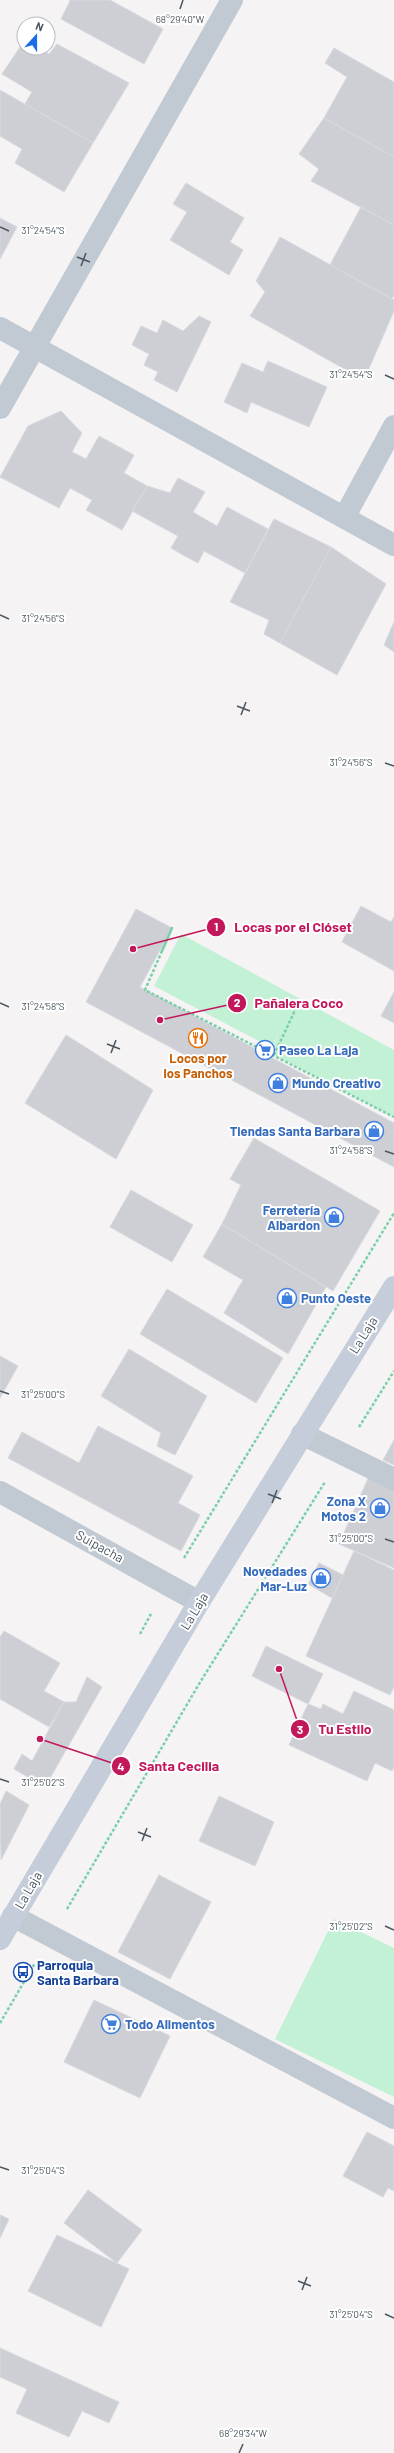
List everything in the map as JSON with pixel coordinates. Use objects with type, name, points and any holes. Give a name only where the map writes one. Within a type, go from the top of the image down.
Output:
[{"type":"main road","name":"La Laja","points":[[0,1939],[199,1602],[394,1287]]},
{"type":"street","points":[[0,408],[232,0]]},
{"type":"street","points":[[0,328],[345,516],[394,545]]},
{"type":"street","points":[[345,516],[394,426]]},
{"type":"street","points":[[302,1434],[394,1479]]},
{"type":"street","name":"Suipacha","points":[[0,1492],[199,1602]]},
{"type":"street","points":[[13,1916],[394,2118]]},
{"type":"path","points":[[162,952],[172,928],[145,990],[394,1117]]},
{"type":"path","points":[[274,1055],[298,1004]]},
{"type":"path","points":[[0,2023],[199,1684],[394,1371]]},
{"type":"green space","points":[[181,934],[394,1050],[394,1117],[271,1053],[280,1031],[272,1048],[154,986]]},
{"type":"green space","points":[[334,1919],[394,1948],[394,2097],[275,2039]]},
{"type":"building","points":[[69,0],[110,0],[163,29],[144,64],[61,19],[70,1]]},
{"type":"building","points":[[57,44],[129,83],[93,143],[25,104],[32,92],[2,74],[16,53],[16,56],[56,56]]},
{"type":"building","points":[[334,48],[394,82],[394,157],[324,118],[347,77],[325,63]]},
{"type":"building","points":[[0,90],[93,143],[64,192],[15,163],[22,149],[0,136]]},
{"type":"building","points":[[324,118],[394,157],[394,225],[311,181],[319,169],[299,154]]},
{"type":"building","points":[[186,183],[244,218],[230,242],[243,250],[229,275],[170,240],[187,212],[173,204]]},
{"type":"building","points":[[361,207],[394,225],[394,295],[392,299],[330,265]]},
{"type":"building","points":[[0,218],[17,227],[0,259]]},
{"type":"building","points":[[280,237],[394,300],[394,311],[364,380],[250,316],[265,292],[256,281]]},
{"type":"building","points":[[199,316],[211,322],[177,392],[154,380],[158,372],[144,365],[149,354],[132,345],[141,326],[157,333],[163,320],[183,331]]},
{"type":"building","points":[[268,361],[327,387],[309,427],[251,402],[247,413],[224,402],[242,363],[263,372]]},
{"type":"building","points":[[61,411],[82,433],[72,452],[86,459],[99,436],[134,455],[124,473],[147,486],[122,530],[86,510],[92,500],[70,488],[59,508],[0,477],[28,426]]},
{"type":"building","points":[[178,478],[205,492],[193,512],[217,526],[227,507],[268,529],[245,573],[204,551],[198,563],[183,555],[171,548],[178,536],[132,511],[147,486],[170,493]]},
{"type":"building","points":[[274,519],[331,547],[280,643],[264,634],[269,620],[230,602]]},
{"type":"building","points":[[331,547],[386,584],[337,675],[280,643]]},
{"type":"building","points":[[394,622],[394,652],[384,645]]},
{"type":"building","points":[[361,906],[391,922],[394,917],[394,971],[342,942]]},
{"type":"building","points":[[136,909],[172,928],[140,987],[394,1123],[394,1167],[86,1002]]},
{"type":"building","points":[[394,992],[394,1023],[381,1016]]},
{"type":"building","points":[[66,1035],[153,1090],[116,1159],[25,1103]]},
{"type":"building","points":[[254,1138],[380,1211],[333,1291],[222,1224],[241,1185],[230,1179]]},
{"type":"building","points":[[131,1190],[193,1225],[172,1262],[110,1227]]},
{"type":"building","points":[[222,1224],[326,1287],[288,1354],[224,1313],[243,1280],[203,1257]]},
{"type":"building","points":[[167,1289],[283,1358],[256,1403],[140,1334]]},
{"type":"building","points":[[129,1349],[207,1396],[175,1455],[157,1446],[161,1433],[101,1396]]},
{"type":"building","points":[[0,1356],[18,1366],[0,1398]]},
{"type":"building","points":[[98,1426],[193,1476],[178,1503],[200,1515],[181,1551],[8,1458],[22,1432],[79,1463]]},
{"type":"building","points":[[394,1440],[394,1465],[383,1460]]},
{"type":"building","points":[[370,1474],[394,1485],[394,1568],[339,1544]]},
{"type":"building","points":[[354,1551],[394,1570],[394,1687],[390,1695],[306,1656]]},
{"type":"building","points":[[319,1563],[343,1575],[332,1598],[308,1584]]},
{"type":"building","points":[[4,1631],[60,1663],[44,1691],[64,1702],[49,1727],[0,1699],[0,1637]]},
{"type":"building","points":[[266,1646],[323,1674],[308,1704],[252,1676]]},
{"type":"building","points":[[87,1677],[102,1687],[45,1787],[14,1769],[22,1754],[32,1761],[64,1702],[76,1702]]},
{"type":"building","points":[[354,1691],[394,1710],[394,1767],[392,1771],[375,1763],[367,1781],[289,1745],[308,1704],[321,1709],[323,1704],[343,1714]]},
{"type":"building","points":[[6,1791],[29,1805],[1,1860],[0,1804]]},
{"type":"building","points":[[219,1796],[274,1822],[255,1866],[199,1841]]},
{"type":"building","points":[[159,1875],[211,1902],[170,1979],[118,1952]]},
{"type":"building","points":[[94,2000],[170,2036],[140,2098],[64,2062]]},
{"type":"building","points":[[367,2132],[394,2146],[394,2191],[388,2188],[383,2197],[343,2176]]},
{"type":"building","points":[[88,2190],[142,2230],[117,2263],[64,2223]]},
{"type":"building","points":[[0,2215],[9,2219],[0,2238]]},
{"type":"building","points":[[57,2235],[129,2269],[101,2327],[28,2291]]},
{"type":"building","points":[[0,2348],[119,2402],[109,2423],[82,2411],[69,2437],[16,2413],[27,2389],[0,2377]]},
{"type":"place","name":"Locas por el Clóset","points":[[133,949]]},
{"type":"place","name":"Pañalera Coco","points":[[160,1020]]},
{"type":"place","name":"Locos por los Panchos","points":[[198,1038]]},
{"type":"place","name":"Paseo La Laja","points":[[265,1050]]},
{"type":"place","name":"Mundo Creativo","points":[[278,1083]]},
{"type":"place","name":"Tiendas Santa Barbara","points":[[374,1131]]},
{"type":"place","name":"Ferretería Albardon","points":[[334,1217]]},
{"type":"place","name":"Punto Oeste","points":[[287,1298]]},
{"type":"place","name":"Zona X Motos 2","points":[[380,1508]]},
{"type":"place","name":"Novedades Mar-Luz","points":[[321,1578]]},
{"type":"place","name":"Tu Estilo","points":[[279,1669]]},
{"type":"place","name":"Santa Cecilia","points":[[40,1739]]},
{"type":"place","name":"Parroquia Santa Barbara","points":[[23,1972]]},
{"type":"place","name":"Todo Alimentos","points":[[111,2024]]}]
